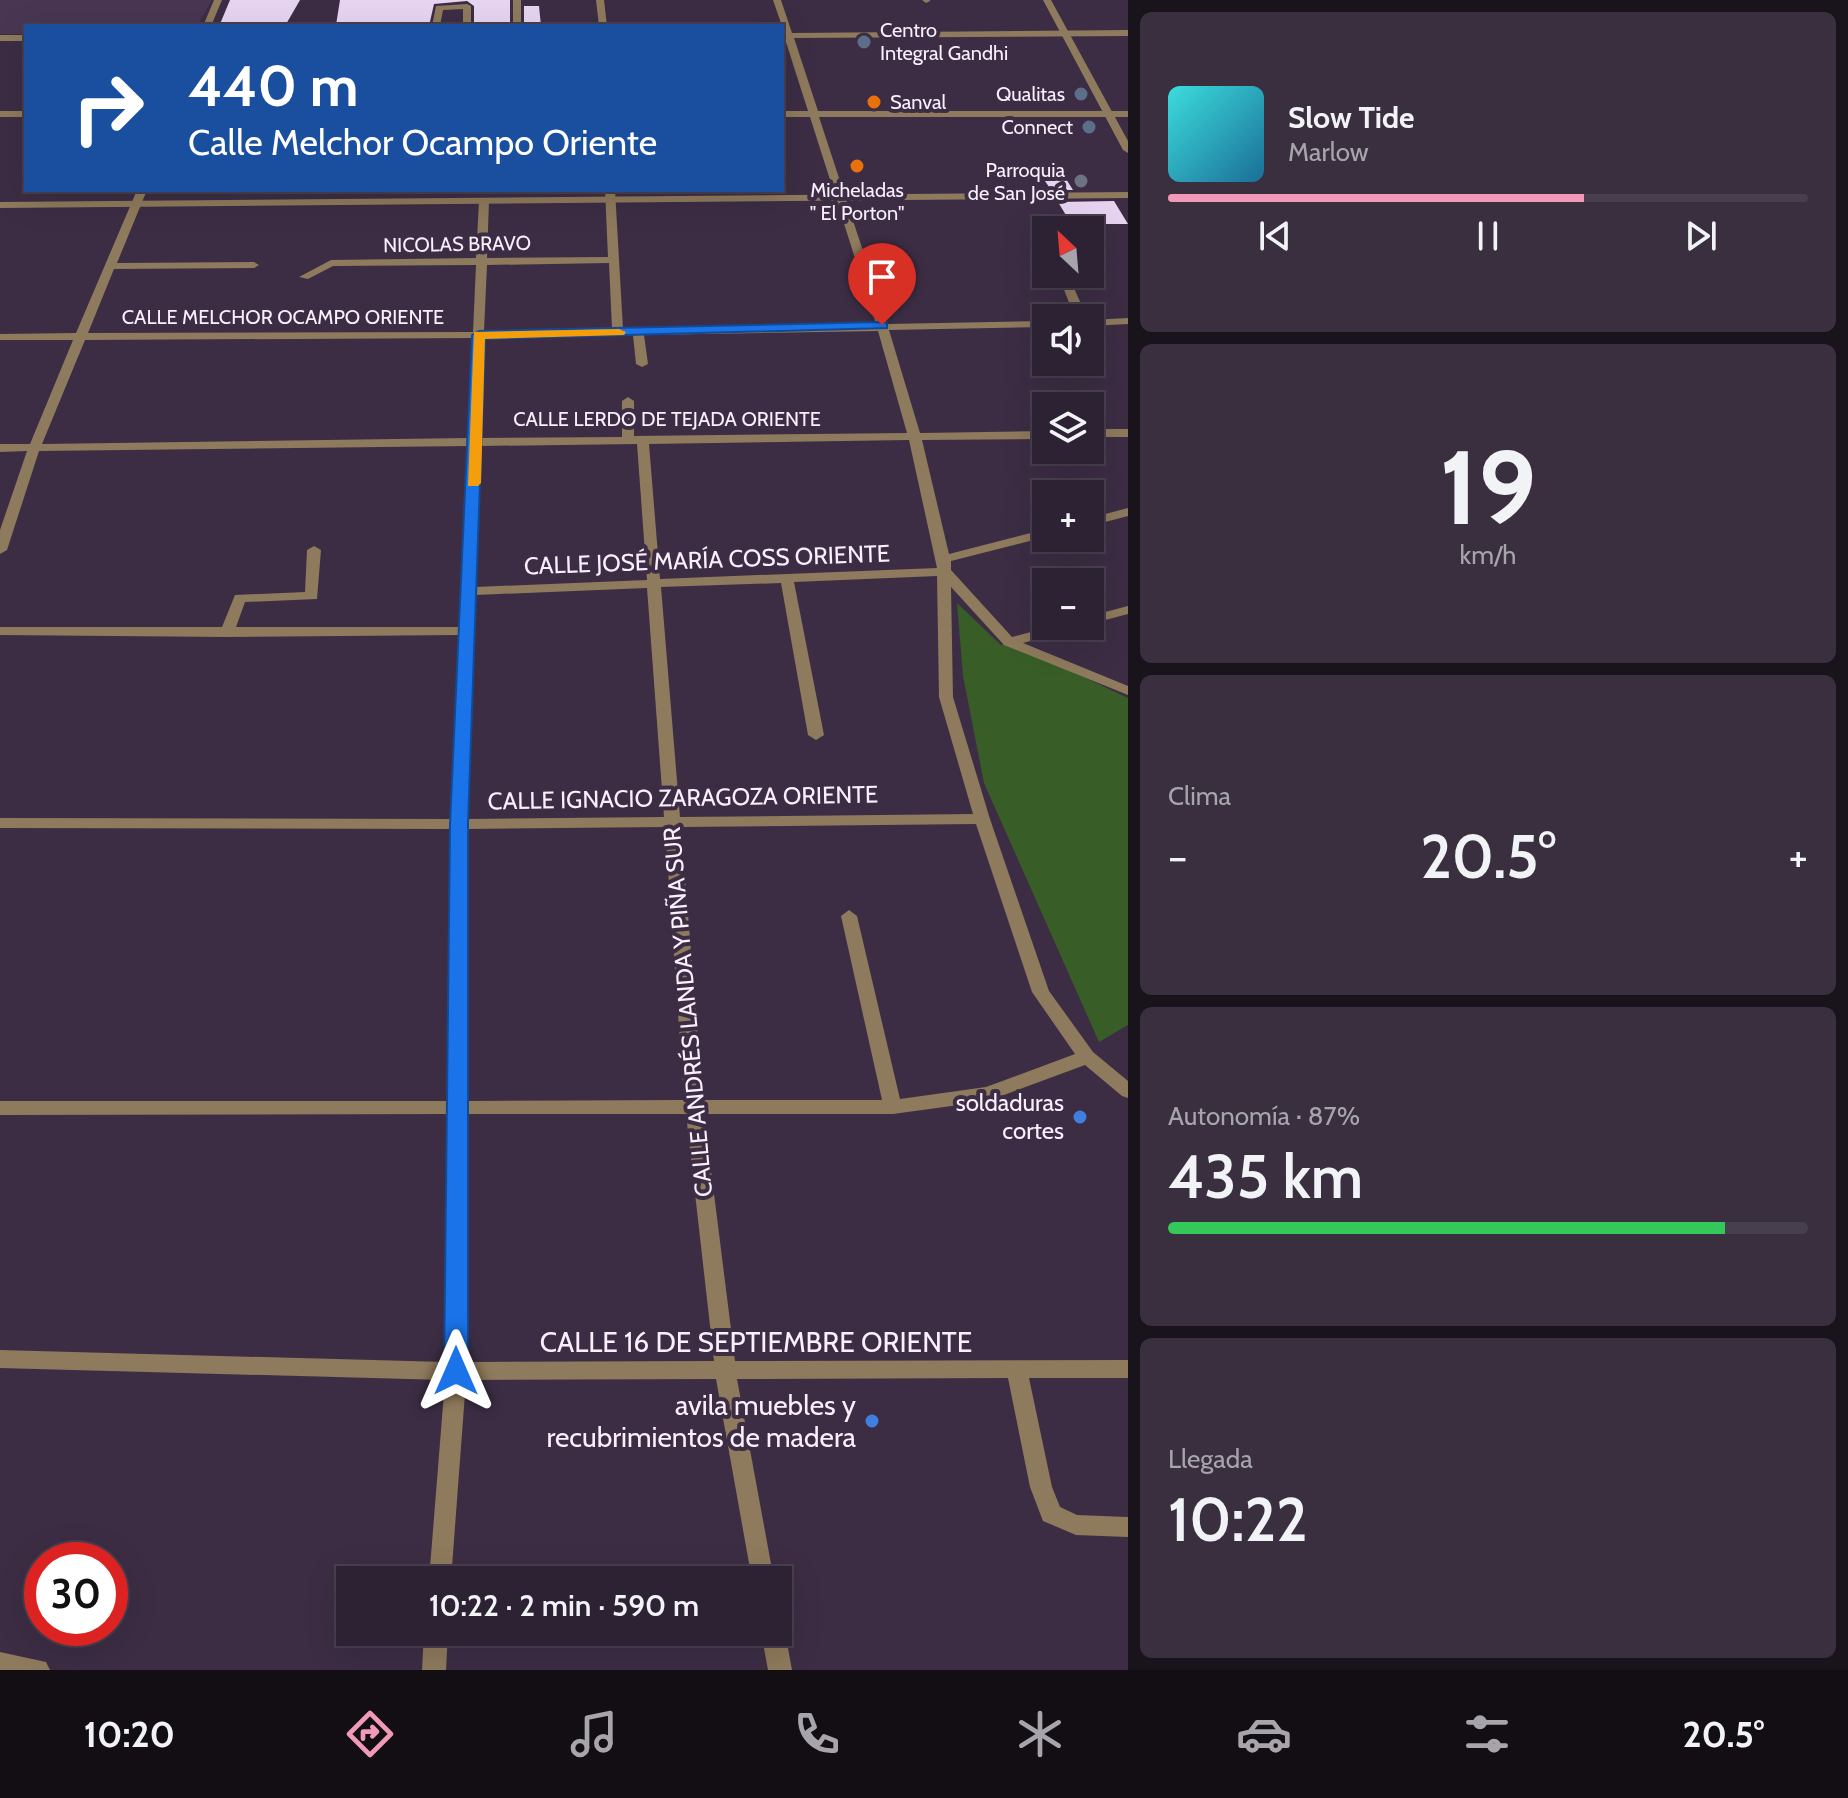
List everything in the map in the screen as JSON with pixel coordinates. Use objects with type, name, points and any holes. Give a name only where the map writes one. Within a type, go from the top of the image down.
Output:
[{"type":"street","points":[[208,24],[218,0]]},
{"type":"street","points":[[517,0],[517,24]]},
{"type":"street","points":[[600,0],[603,24]]},
{"type":"street","points":[[777,0],[782,24]]},
{"type":"street","points":[[1047,0],[1128,150]]},
{"type":"street","points":[[436,24],[439,8],[463,5],[468,8],[467,24]]},
{"type":"street","points":[[1128,33],[785,36],[815,114],[915,438],[944,566],[946,697],[982,819],[1041,992],[1087,1057],[1128,1091]]},
{"type":"street","points":[[0,38],[24,38]]},
{"type":"street","points":[[0,114],[24,114]]},
{"type":"street","points":[[784,114],[1128,114]]},
{"type":"street","points":[[0,550],[34,448],[141,192]]},
{"type":"street","points":[[610,195],[618,332]]},
{"type":"street","points":[[0,205],[484,201],[610,195],[1128,195]]},
{"type":"street","points":[[441,1566],[456,1371],[459,824],[471,591],[484,201]]},
{"type":"street","name":"NICOLAS BRAVO","points":[[304,277],[331,263],[614,260]]},
{"type":"street","points":[[111,266],[254,265]]},
{"type":"street","points":[[1104,322],[1128,321]]},
{"type":"street","name":"CALLE MELCHOR OCAMPO ORIENTE","points":[[0,337],[479,335],[1032,324]]},
{"type":"street","points":[[638,332],[642,364]]},
{"type":"street","name":"CALLE ANDRÉS LANDA Y PIÑA SUR","points":[[628,401],[652,585],[694,1106],[725,1368],[760,1566]]},
{"type":"street","points":[[1104,433],[1128,433]]},
{"type":"street","name":"CALLE LERDO DE TEJADA ORIENTE","points":[[0,448],[1032,435]]},
{"type":"street","points":[[1104,518],[1128,512]]},
{"type":"street","name":"CALLE JOSÉ MARÍA COSS ORIENTE","points":[[471,591],[787,580],[944,566],[1032,538]]},
{"type":"street","points":[[227,633],[240,598],[312,596],[314,550]]},
{"type":"street","points":[[944,566],[1009,642],[1128,691]]},
{"type":"street","points":[[787,580],[816,735]]},
{"type":"street","points":[[1104,616],[1128,610]]},
{"type":"street","points":[[0,631],[467,631]]},
{"type":"street","points":[[1009,642],[1032,636]]},
{"type":"street","name":"CALLE IGNACIO ZARAGOZA ORIENTE","points":[[0,823],[459,824],[982,819]]},
{"type":"street","points":[[849,916],[893,1107]]},
{"type":"street","points":[[0,1108],[893,1107],[988,1094],[1087,1057]]},
{"type":"street","name":"CALLE 16 DE SEPTIEMBRE ORIENTE","points":[[0,1359],[456,1371],[1128,1369]]},
{"type":"street","points":[[1017,1370],[1041,1487],[1051,1514],[1076,1525],[1128,1527]]},
{"type":"street","points":[[434,1670],[435,1646]]},
{"type":"street","points":[[776,1646],[780,1670]]},
{"type":"street","points":[[0,1663],[38,1670]]},
{"type":"shaded area","points":[[0,0],[212,0],[198,24],[24,24],[24,34],[0,34]]},
{"type":"green space","points":[[957,603],[1001,645],[1009,642],[1128,698],[1128,1025],[1099,1042],[984,783],[963,676]]},
{"type":"building","points":[[230,0],[300,0],[286,24],[220,24]]},
{"type":"building","points":[[340,0],[510,0],[510,24],[474,24],[474,6],[467,1],[434,4],[429,24],[336,24]]},
{"type":"building","points":[[524,6],[539,6],[541,24],[524,24]]},
{"type":"building","points":[[1061,171],[1073,190],[1051,190],[1045,181]]},
{"type":"building","points":[[1114,201],[1128,224],[1104,224],[1104,216],[1066,216],[1058,202]]},
{"type":"slow traffic","points":[[473,483],[479,335],[619,332]]},
{"type":"place","name":"Centro Integral Gandhi","points":[[864,42]]},
{"type":"place","name":"Qualitas","points":[[1081,94]]},
{"type":"place","name":"Sanval","points":[[874,102]]},
{"type":"place","name":"Connect","points":[[1089,127]]},
{"type":"place","name":"Micheladas \" El Porton\"","points":[[857,166]]},
{"type":"place","name":"Parroquia de San José","points":[[1081,181]]},
{"type":"place","name":"soldaduras cortes","points":[[1080,1117]]},
{"type":"place","name":"avila muebles y recubrimientos de madera","points":[[872,1421]]},
{"type":"route","points":[[456,1371],[459,824],[471,591],[479,335],[882,325]]}]
